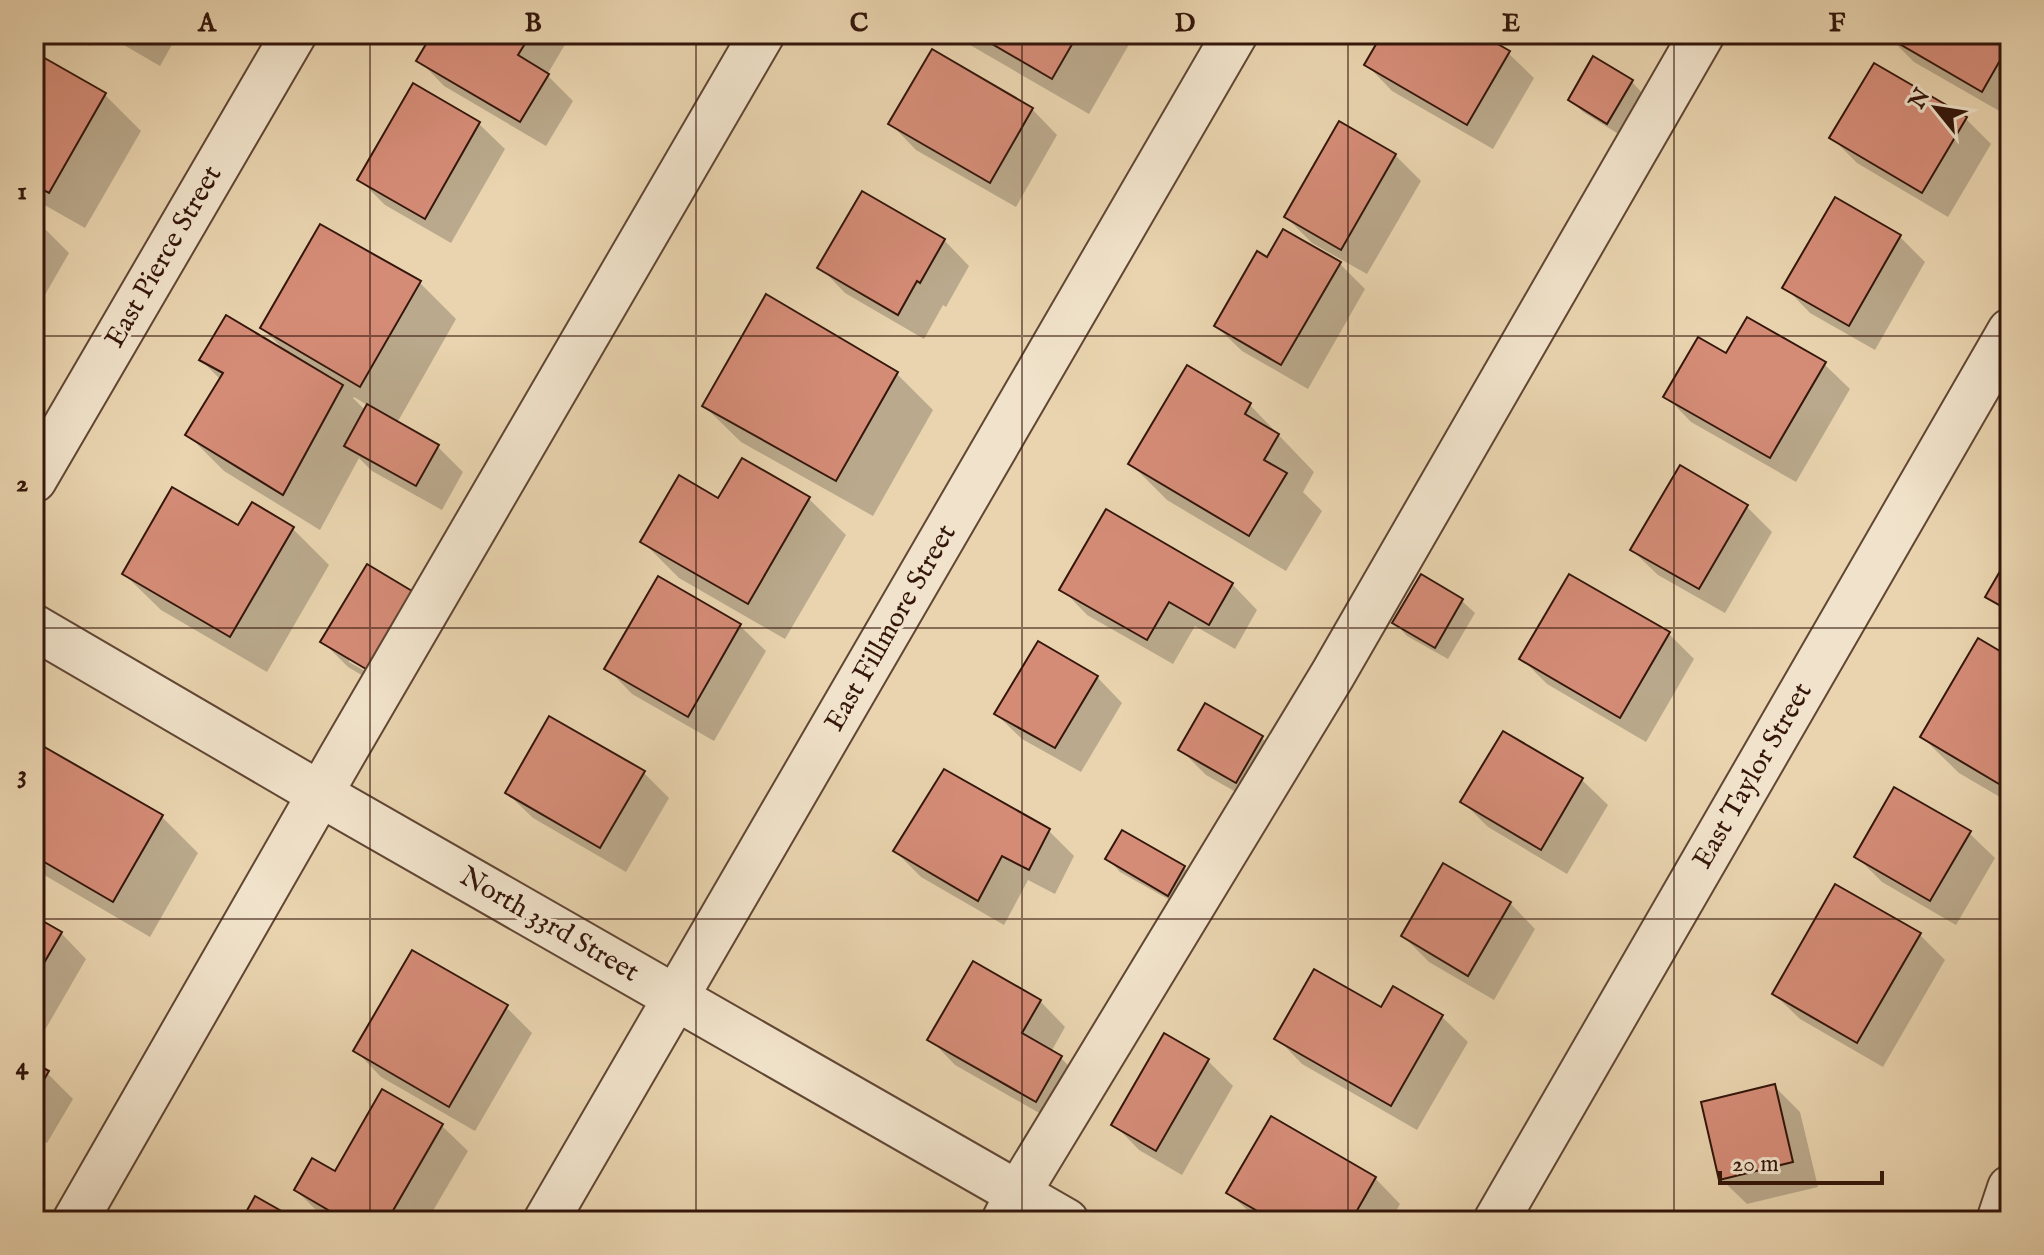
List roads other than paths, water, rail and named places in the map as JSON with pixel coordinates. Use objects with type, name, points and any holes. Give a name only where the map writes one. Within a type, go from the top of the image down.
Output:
[{"type":"street","name":"East Pierce Street","points":[[34,480],[294,34]]},
{"type":"street","points":[[75,1221],[762,34]]},
{"type":"street","name":"East Fillmore Street","points":[[546,1221],[1235,34]]},
{"type":"street","points":[[1011,1207],[1333,674],[1702,34]]},
{"type":"street","name":"East Taylor Street","points":[[1496,1221],[2010,331]]},
{"type":"street","name":"North 33rd Street","points":[[34,627],[676,997],[1011,1207],[1066,1221]]},
{"type":"street","points":[[1999,1221],[2010,1188]]}]
